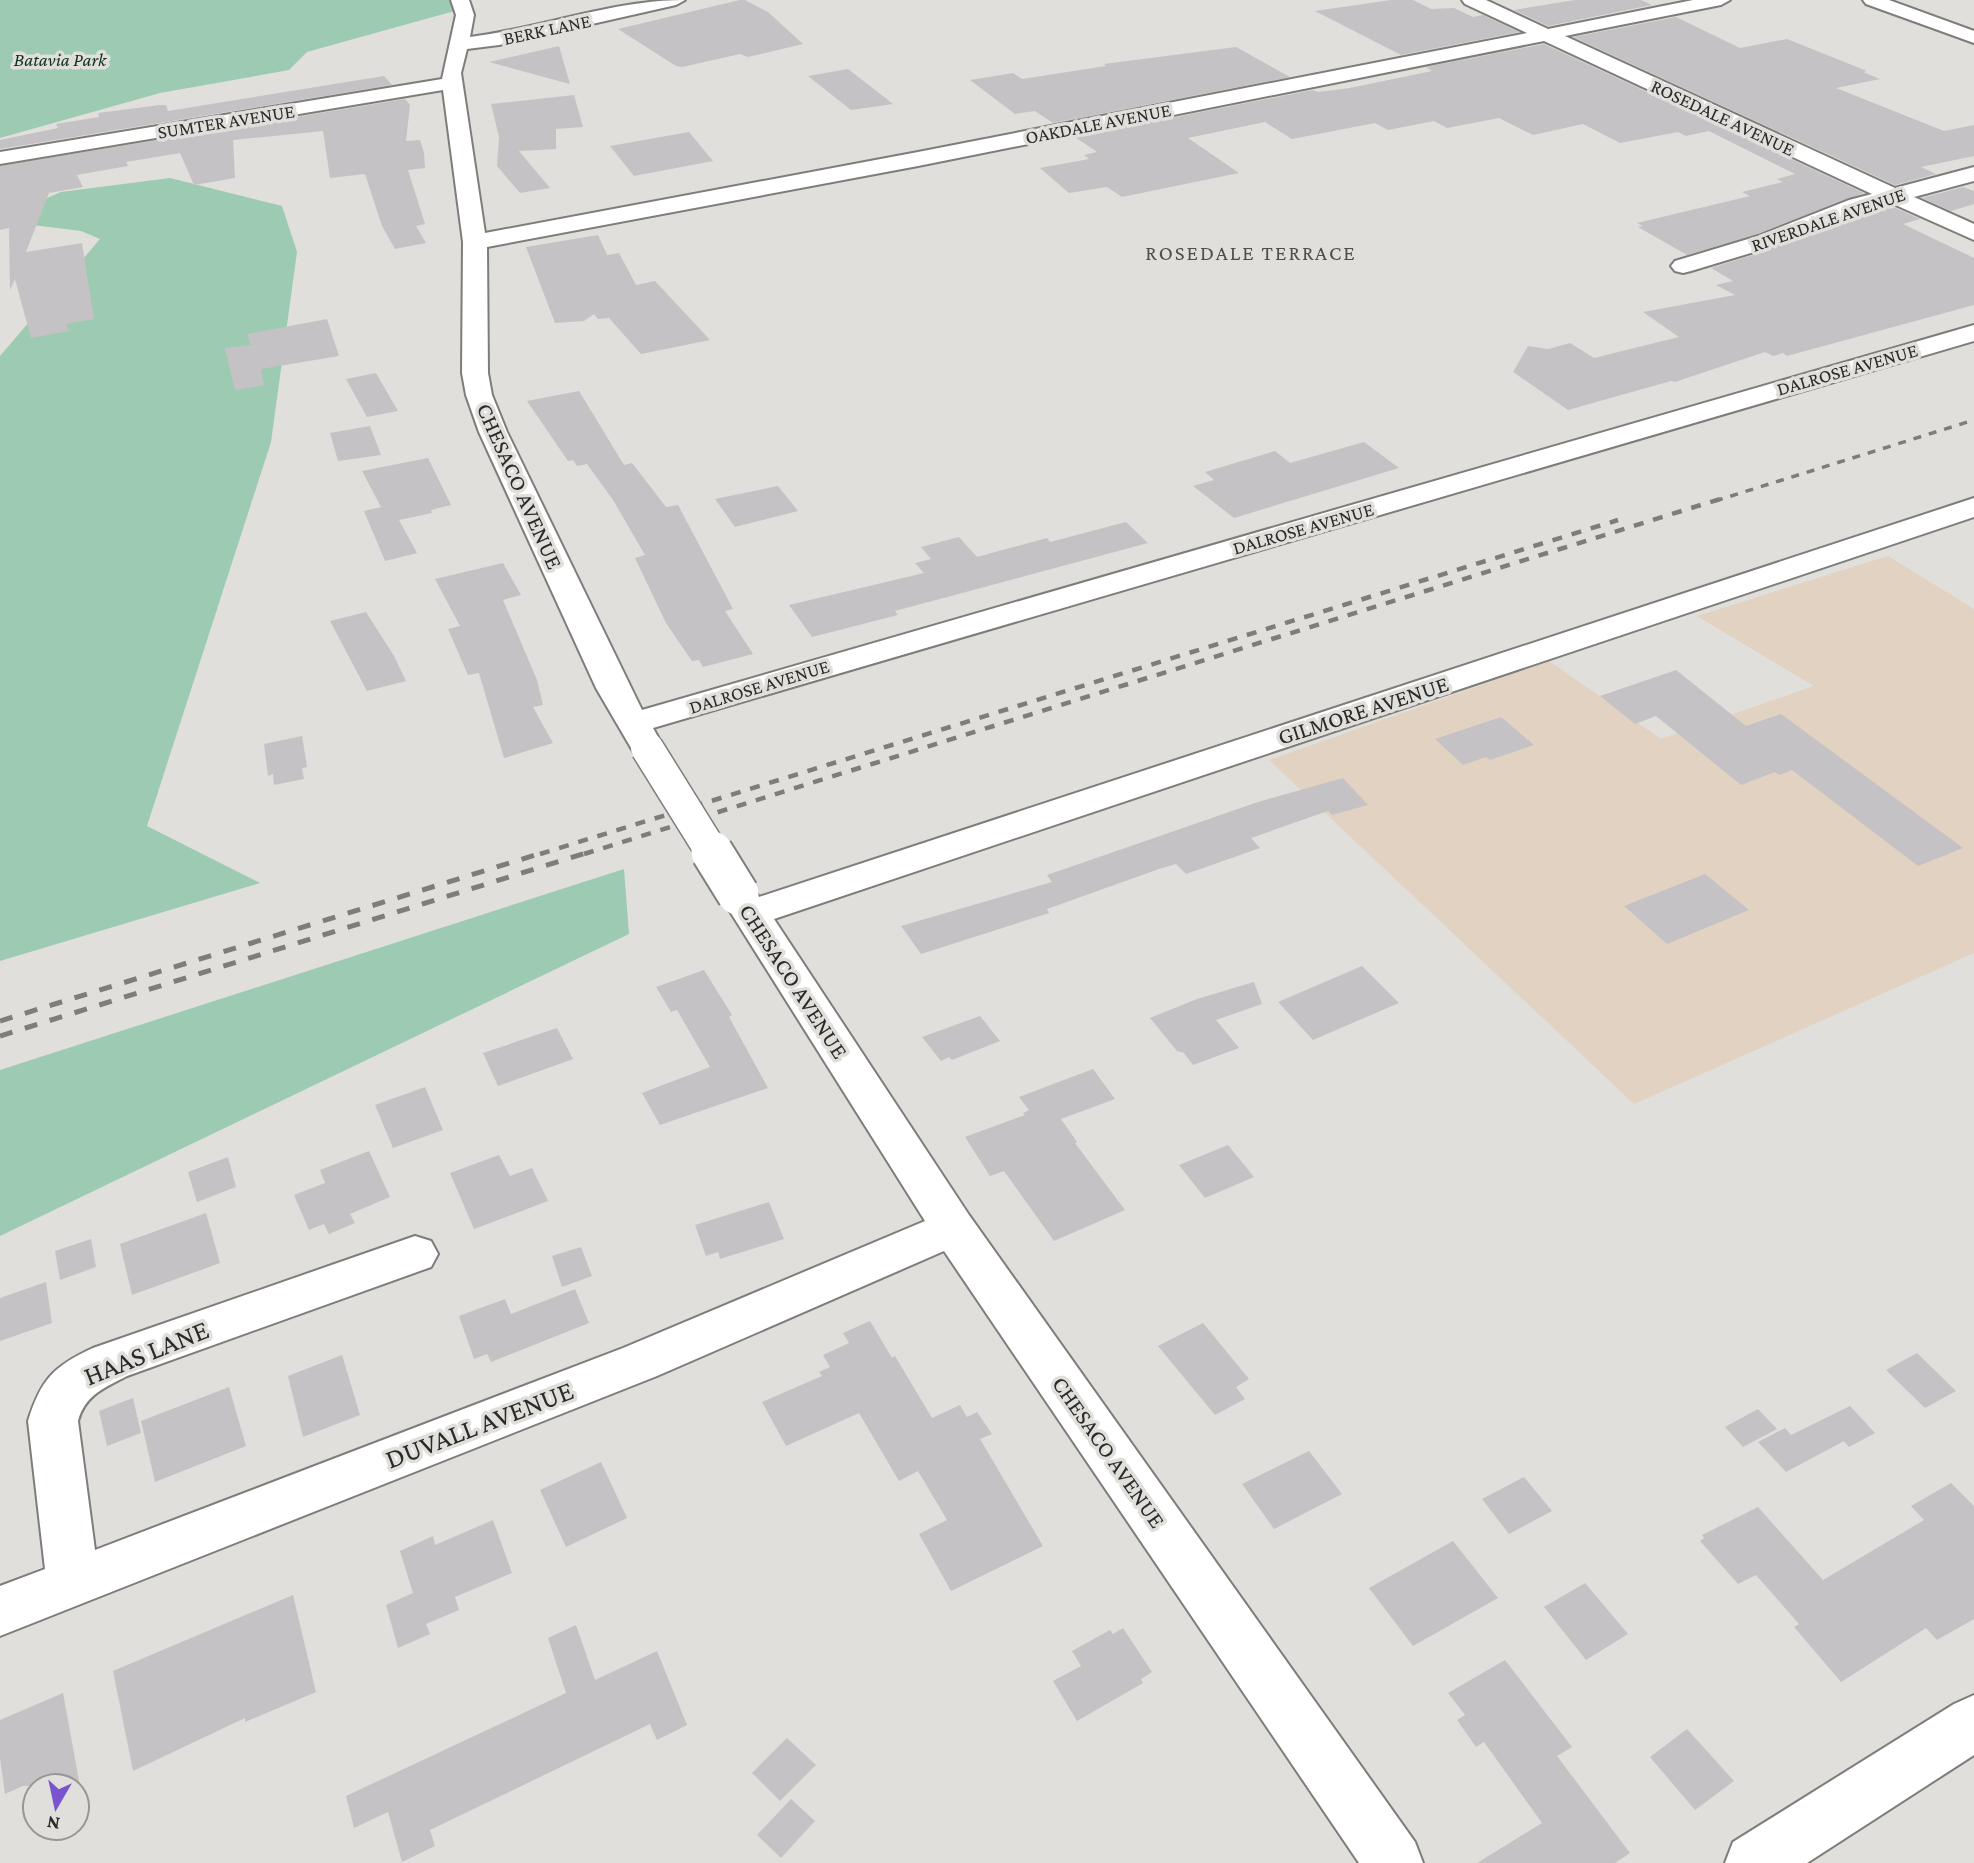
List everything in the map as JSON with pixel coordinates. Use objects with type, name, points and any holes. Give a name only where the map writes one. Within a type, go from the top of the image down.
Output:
[{"type":"street","name":"CHESACO AVENUE","points":[[460,0],[465,15],[452,60],[452,83],[475,242],[475,373],[482,406],[581,621],[640,735],[953,1228],[1394,1863]]},
{"type":"street","name":"BERK LANE","points":[[457,44],[499,39],[676,0]]},
{"type":"street","name":"ROSEDALE AVENUE","points":[[1471,0],[1974,233]]},
{"type":"street","name":"OAKDALE AVENUE","points":[[475,242],[1721,0]]},
{"type":"street","points":[[1872,0],[1974,37]]},
{"type":"street","name":"SUMTER AVENUE","points":[[0,158],[452,83]]},
{"type":"street","name":"RIVERDALE AVENUE","points":[[1683,266],[1735,251],[1889,195],[1974,174]]},
{"type":"street","name":"DALROSE AVENUE","points":[[640,735],[1974,334]]},
{"type":"street","name":"GILMORE AVENUE","points":[[745,904],[1974,508]]},
{"type":"street","name":"DUVALL AVENUE","points":[[0,1611],[640,1362],[953,1228]]},
{"type":"street","name":"HAAS LANE","points":[[73,1582],[53,1421],[59,1399],[69,1384],[110,1362],[415,1254]]},
{"type":"street","points":[[1754,1863],[1974,1723]]},
{"type":"shaded area","points":[[1888,556],[1974,609],[1974,953],[1634,1104],[1269,760],[1549,661],[1661,739],[1814,686],[1697,616]]},
{"type":"green space","name":"Batavia Park","points":[[0,0],[454,0],[458,10],[307,52],[289,70],[160,93],[0,138]]},
{"type":"green space","points":[[170,178],[282,206],[297,252],[271,442],[147,826],[260,883],[0,961],[0,356],[100,239],[81,231],[25,224],[19,210],[61,192]]},
{"type":"green space","points":[[624,869],[629,934],[0,1236],[0,1070]]},
{"type":"building","points":[[740,0],[768,12],[803,44],[748,57],[740,54],[682,67],[676,66],[618,29]]},
{"type":"building","points":[[1391,0],[1413,0],[1431,9],[1454,8],[1473,17],[1483,15],[1519,32],[1401,55],[1315,11]]},
{"type":"building","points":[[1575,0],[1641,0],[1652,5],[1548,26],[1514,10]]},
{"type":"building","points":[[1676,17],[1740,48],[1787,39],[1867,71],[1863,72],[1880,79],[1836,88],[1944,131],[1974,125],[1974,156],[1921,167],[1936,174],[1895,185],[1573,37]]},
{"type":"building","points":[[1544,44],[1864,193],[1757,234],[1687,255],[1638,227],[1643,226],[1637,223],[1750,196],[1742,192],[1783,182],[1777,179],[1795,174],[1709,131],[1686,136],[1678,132],[1620,143],[1583,124],[1533,135],[1499,118],[1447,128],[1434,121],[1388,130],[1375,123],[1292,139],[1265,122],[1188,138],[1239,173],[1122,197],[1107,187],[1069,193],[1040,168],[1089,159],[1084,155],[1097,152],[1075,137],[1313,90],[1318,92],[1350,88],[1432,71],[1426,67]]},
{"type":"building","points":[[559,46],[570,84],[489,62]]},
{"type":"building","points":[[1236,47],[1290,77],[1053,123],[1035,111],[1015,114],[970,80],[1013,73],[1022,79],[1106,66],[1104,64]]},
{"type":"building","points":[[848,69],[893,104],[851,110],[808,76]]},
{"type":"building","points":[[384,76],[392,85],[0,149],[0,140],[58,128],[56,124],[99,117],[98,113],[160,105],[166,105],[168,111]]},
{"type":"building","points":[[574,95],[583,127],[556,129],[556,149],[519,151],[550,188],[520,193],[497,166],[499,137],[491,104]]},
{"type":"building","points":[[405,99],[410,105],[406,141],[420,140],[424,153],[425,168],[408,170],[425,224],[416,226],[426,243],[395,249],[382,226],[365,174],[330,178],[323,131],[233,140],[235,178],[194,185],[180,153],[126,162],[128,166],[77,175],[83,187],[49,193],[26,252],[82,243],[94,319],[66,324],[69,331],[31,338],[15,279],[10,290],[9,228],[0,230],[0,166]]},
{"type":"building","points":[[689,132],[713,161],[634,176],[610,146]]},
{"type":"building","points":[[1963,187],[1974,191],[1974,204],[1951,211],[1922,198]]},
{"type":"building","points":[[1891,206],[1920,219],[1903,224],[1974,258],[1974,305],[1787,356],[1783,353],[1773,356],[1765,352],[1675,382],[1568,410],[1513,372],[1528,346],[1548,349],[1570,343],[1594,358],[1679,337],[1643,312],[1735,295],[1716,285],[1733,281],[1711,268]]},
{"type":"building","points":[[598,235],[607,255],[619,253],[636,285],[655,281],[710,340],[641,354],[609,318],[598,319],[594,314],[584,321],[555,323],[526,247]]},
{"type":"building","points":[[327,319],[339,356],[261,369],[264,385],[235,390],[225,348],[251,345],[247,334]]},
{"type":"building","points":[[376,373],[398,411],[367,417],[346,379]]},
{"type":"building","points":[[579,391],[624,465],[632,463],[666,507],[678,505],[733,609],[725,611],[753,654],[703,667],[699,660],[692,661],[666,623],[635,558],[645,555],[613,500],[587,464],[577,466],[573,460],[568,461],[527,401]]},
{"type":"building","points":[[370,426],[381,455],[338,461],[330,433]]},
{"type":"building","points":[[1364,442],[1399,468],[1234,518],[1193,486],[1214,480],[1205,472],[1275,451],[1290,463]]},
{"type":"building","points":[[428,458],[451,505],[431,510],[432,513],[399,520],[417,553],[385,561],[364,511],[381,507],[362,471]]},
{"type":"building","points":[[778,486],[798,511],[735,527],[715,499]]},
{"type":"building","points":[[1126,522],[1148,543],[895,611],[898,615],[812,637],[789,605],[924,573],[915,563],[931,559],[921,547],[959,537],[977,557],[1047,538],[1050,542]]},
{"type":"building","points":[[503,563],[521,595],[503,600],[537,680],[543,705],[533,707],[553,743],[504,758],[479,673],[468,675],[448,629],[460,626],[435,579]]},
{"type":"building","points":[[366,612],[394,656],[406,681],[367,691],[330,621]]},
{"type":"building","points":[[1676,670],[1746,726],[1781,714],[1963,848],[1918,866],[1792,770],[1779,775],[1775,772],[1741,785],[1656,716],[1635,724],[1600,696]]},
{"type":"building","points":[[1501,717],[1534,745],[1490,760],[1486,757],[1463,765],[1435,739]]},
{"type":"building","points":[[302,736],[307,767],[302,768],[304,779],[274,785],[273,774],[268,776],[264,744]]},
{"type":"building","points":[[1343,778],[1368,805],[1332,815],[1328,811],[1251,838],[1260,848],[1186,874],[1176,864],[1159,869],[1047,909],[1049,913],[921,954],[901,926],[1052,882],[1047,875],[1258,802]]},
{"type":"building","points":[[1705,874],[1749,910],[1667,944],[1624,906]]},
{"type":"building","points":[[1362,966],[1399,1003],[1313,1040],[1278,1002]]},
{"type":"building","points":[[704,970],[732,1015],[729,1017],[768,1088],[660,1125],[642,1093],[710,1067],[677,1010],[671,1012],[656,987]]},
{"type":"building","points":[[1254,982],[1262,1004],[1216,1020],[1239,1048],[1193,1065],[1184,1053],[1177,1051],[1150,1018],[1197,999]]},
{"type":"building","points":[[980,1016],[1000,1041],[952,1060],[949,1057],[941,1061],[922,1037]]},
{"type":"building","points":[[557,1028],[573,1059],[498,1086],[483,1053]]},
{"type":"building","points":[[1093,1069],[1115,1099],[1061,1119],[1077,1142],[1075,1143],[1125,1210],[1054,1241],[1004,1171],[990,1176],[965,1137],[1025,1115],[1023,1113],[1029,1110],[1019,1097]]},
{"type":"building","points":[[425,1087],[443,1130],[393,1148],[375,1105]]},
{"type":"building","points":[[1228,1145],[1254,1177],[1205,1198],[1179,1165]]},
{"type":"building","points":[[369,1151],[390,1197],[350,1214],[355,1223],[329,1234],[324,1224],[309,1230],[294,1195],[325,1183],[320,1170]]},
{"type":"building","points":[[499,1155],[510,1176],[532,1168],[548,1201],[474,1229],[450,1173]]},
{"type":"building","points":[[228,1157],[236,1187],[197,1202],[188,1172]]},
{"type":"building","points":[[769,1202],[784,1239],[720,1259],[718,1252],[706,1256],[695,1225]]},
{"type":"building","points":[[206,1213],[220,1263],[132,1295],[120,1244]]},
{"type":"building","points":[[91,1239],[96,1267],[60,1280],[55,1251]]},
{"type":"building","points":[[581,1247],[592,1276],[562,1287],[552,1256]]},
{"type":"building","points":[[46,1282],[52,1323],[0,1341],[0,1298]]},
{"type":"building","points":[[575,1289],[589,1323],[491,1362],[487,1354],[474,1359],[459,1316],[505,1299],[511,1314]]},
{"type":"building","points":[[870,1321],[892,1358],[895,1356],[932,1418],[960,1405],[967,1417],[977,1412],[992,1434],[980,1439],[1043,1546],[951,1591],[919,1534],[947,1520],[918,1471],[899,1481],[859,1413],[786,1446],[762,1402],[822,1376],[819,1372],[830,1367],[823,1355],[849,1343],[843,1333]]},
{"type":"building","points":[[1203,1323],[1249,1379],[1236,1387],[1245,1399],[1215,1415],[1158,1346]]},
{"type":"building","points":[[1917,1353],[1956,1391],[1925,1408],[1886,1370]]},
{"type":"building","points":[[342,1355],[360,1415],[303,1437],[288,1376]]},
{"type":"building","points":[[229,1387],[246,1446],[155,1482],[141,1421]]},
{"type":"building","points":[[133,1398],[141,1433],[107,1446],[99,1411]]},
{"type":"building","points":[[1850,1406],[1875,1433],[1849,1447],[1844,1441],[1786,1472],[1758,1442],[1785,1428],[1791,1435]]},
{"type":"building","points":[[1758,1409],[1777,1429],[1743,1447],[1725,1427]]},
{"type":"building","points":[[1309,1451],[1342,1494],[1274,1529],[1242,1484]]},
{"type":"building","points":[[601,1462],[627,1518],[566,1547],[540,1490]]},
{"type":"building","points":[[1524,1477],[1552,1511],[1509,1534],[1482,1499]]},
{"type":"building","points":[[1951,1483],[1974,1506],[1974,1619],[1937,1640],[1926,1628],[1841,1682],[1794,1627],[1799,1624],[1756,1575],[1738,1584],[1700,1541],[1704,1538],[1702,1535],[1758,1507],[1823,1580],[1924,1520],[1911,1506]]},
{"type":"building","points":[[493,1520],[512,1573],[455,1597],[459,1610],[426,1624],[430,1634],[398,1648],[386,1605],[413,1593],[400,1551],[433,1536],[435,1545]]},
{"type":"building","points":[[1453,1541],[1498,1598],[1413,1646],[1369,1588]]},
{"type":"building","points":[[1585,1583],[1628,1634],[1586,1660],[1544,1607]]},
{"type":"building","points":[[293,1595],[316,1692],[245,1722],[245,1718],[133,1771],[113,1671]]},
{"type":"building","points":[[576,1625],[595,1680],[657,1651],[687,1725],[657,1740],[650,1724],[430,1830],[435,1846],[402,1862],[388,1812],[354,1828],[346,1796],[566,1693],[548,1638]]},
{"type":"building","points":[[1123,1628],[1152,1672],[1141,1679],[1143,1683],[1077,1721],[1053,1681],[1081,1666],[1072,1651],[1110,1630],[1113,1634]]},
{"type":"building","points":[[1505,1660],[1572,1747],[1557,1756],[1630,1853],[1615,1863],[1477,1863],[1542,1823],[1484,1742],[1476,1747],[1457,1720],[1465,1715],[1448,1693]]},
{"type":"building","points":[[63,1693],[77,1772],[21,1772],[21,1787],[5,1794],[0,1758],[0,1720]]},
{"type":"building","points":[[1687,1729],[1734,1781],[1695,1810],[1650,1757]]},
{"type":"building","points":[[787,1738],[816,1765],[780,1801],[752,1773]]},
{"type":"building","points":[[791,1799],[815,1821],[781,1858],[757,1835]]},
{"type":"railway","points":[[1715,501],[1974,420]]},
{"type":"railway","points":[[584,854],[1720,499]]},
{"type":"railway","points":[[540,854],[1618,520]]},
{"type":"railway","points":[[0,1021],[545,852]]},
{"type":"railway","points":[[0,1036],[589,852]]},
{"type":"district","name":"ROSEDALE TERRACE","points":[[1251,253]]}]
